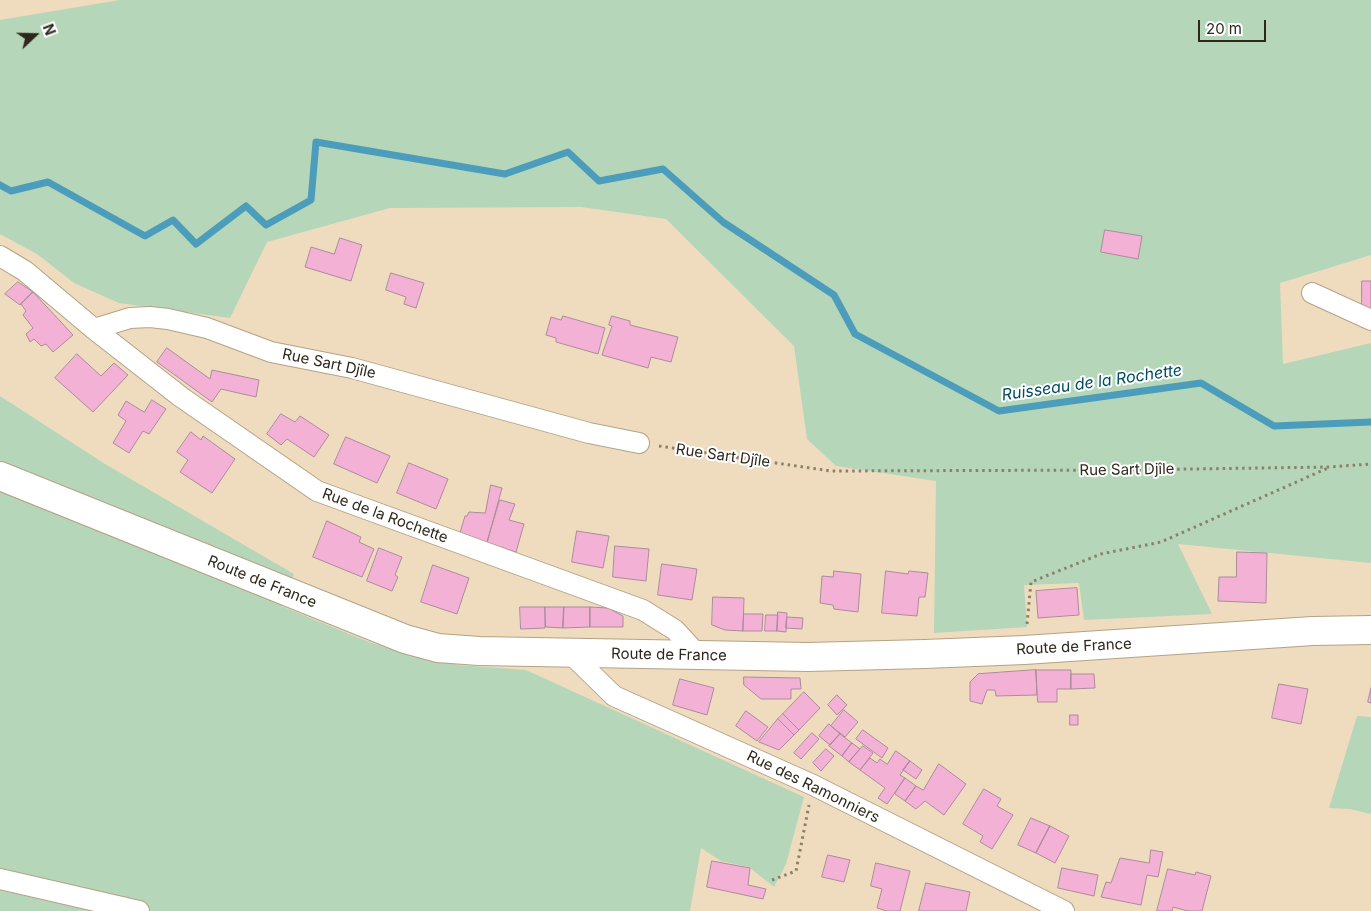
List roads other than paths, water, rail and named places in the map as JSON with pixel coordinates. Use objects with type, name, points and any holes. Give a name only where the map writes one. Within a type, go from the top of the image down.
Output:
[{"type":"main road","name":"Route de France","points":[[0,476],[405,640],[438,648],[572,654],[818,656],[1024,650],[1313,631],[1371,630]]},
{"type":"street","name":"Rue de la Rochette","points":[[0,256],[25,271],[94,329],[181,397],[317,491],[643,610],[675,630],[699,656]]},
{"type":"street","points":[[1312,293],[1371,320]]},
{"type":"street","name":"Rue Sart Djîle","points":[[94,329],[130,318],[168,318],[212,330],[271,352],[360,370],[589,433],[639,442]]},
{"type":"street","name":"Rue des Ramonniers","points":[[572,654],[614,696],[813,785],[1064,911]]},
{"type":"street","points":[[0,879],[139,911]]},
{"type":"waterway","name":"Ruisseau de la Rochette","points":[[0,185],[11,191],[48,182],[145,236],[173,220],[196,244],[246,206],[266,225],[311,200],[316,142],[505,174],[568,152],[599,181],[663,169],[723,222],[834,295],[855,334],[999,411],[1201,383],[1274,426],[1371,422]]}]
